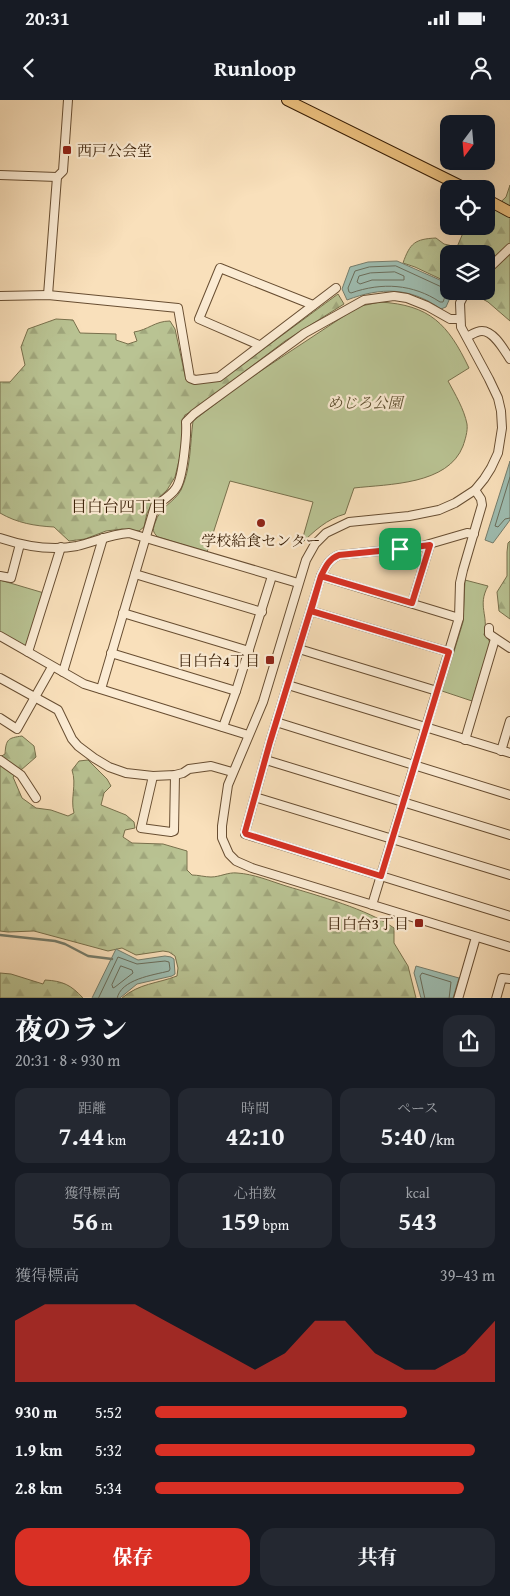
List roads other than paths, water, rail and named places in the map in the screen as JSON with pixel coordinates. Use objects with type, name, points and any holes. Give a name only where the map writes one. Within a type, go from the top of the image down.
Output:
[{"type":"main road","points":[[287,100],[448,180]]},
{"type":"main road","points":[[495,204],[510,212]]},
{"type":"street","points":[[48,295],[57,177],[63,171],[68,100]]},
{"type":"street","points":[[0,175],[57,177]]},
{"type":"street","points":[[495,262],[510,248]]},
{"type":"street","points":[[260,345],[199,319],[220,268],[313,305]]},
{"type":"street","points":[[0,296],[48,295],[178,308],[190,378],[195,380],[219,377],[336,288]]},
{"type":"street","points":[[100,689],[155,506],[177,488],[183,464],[187,433],[186,422],[194,414],[305,333],[364,300],[394,296],[407,298],[427,306],[450,319],[460,320]]},
{"type":"street","points":[[462,300],[461,327],[498,398],[502,428],[498,453],[491,468],[475,490],[456,503],[439,510],[394,518],[349,522],[336,527],[315,544],[306,560],[298,583],[263,702],[232,772],[228,785],[222,838],[236,861],[252,868],[510,947]]},
{"type":"street","points":[[467,337],[483,330],[491,334],[510,359]]},
{"type":"street","points":[[501,411],[510,410]]},
{"type":"street","points":[[372,906],[459,618],[460,583],[482,506],[481,499],[475,490]]},
{"type":"street","points":[[0,538],[20,544],[61,547],[74,546],[129,533],[298,583]]},
{"type":"street","points":[[474,534],[467,533],[419,547],[339,555],[332,558],[327,564],[321,576],[276,722],[246,834],[510,916]]},
{"type":"street","points":[[63,672],[103,538]]},
{"type":"street","points":[[0,576],[11,578],[20,544]]},
{"type":"street","points":[[412,603],[430,545]]},
{"type":"street","points":[[28,652],[61,547]]},
{"type":"street","points":[[135,574],[262,612]]},
{"type":"street","points":[[223,727],[262,612],[272,576]]},
{"type":"street","points":[[321,576],[459,618]]},
{"type":"street","points":[[311,611],[449,652]]},
{"type":"street","points":[[123,614],[249,651]]},
{"type":"street","points":[[489,628],[489,634],[510,648]]},
{"type":"street","points":[[1,637],[84,684],[248,735]]},
{"type":"street","points":[[465,740],[495,639]]},
{"type":"street","points":[[299,649],[437,691]]},
{"type":"street","points":[[111,653],[236,691]]},
{"type":"street","points":[[0,718],[16,729],[52,667]]},
{"type":"street","points":[[0,678],[58,710],[72,739],[78,746],[109,767],[126,773],[153,776],[175,775],[189,769],[211,766],[232,772]]},
{"type":"street","points":[[288,685],[510,753]]},
{"type":"street","points":[[501,751],[510,721]]},
{"type":"street","points":[[276,722],[510,795]]},
{"type":"street","points":[[0,760],[21,775],[36,798]]},
{"type":"street","points":[[266,760],[510,835]]},
{"type":"street","points":[[153,776],[141,828],[171,832],[174,831],[175,775]]},
{"type":"street","points":[[255,797],[510,875]]},
{"type":"street","points":[[458,998],[476,937]]},
{"type":"street","points":[[496,998],[502,978],[510,980]]},
{"type":"water","points":[[397,261],[440,280],[440,300],[449,300],[446,307],[441,309],[418,296],[395,291],[372,293],[347,300],[342,289],[350,267],[368,262]]},
{"type":"water","points":[[510,461],[510,520],[493,543],[485,540]]},
{"type":"water","points":[[116,949],[138,960],[165,956],[171,957],[174,959],[175,974],[137,984],[120,998],[92,998]]},
{"type":"water","points":[[416,966],[459,978],[453,998],[421,998],[414,973]]},
{"type":"waterway","points":[[0,935],[55,941],[88,956],[112,959]]},
{"type":"place","name":"西戸公会堂","points":[[67,150]]},
{"type":"place","name":"学校給食センター","points":[[261,523]]},
{"type":"place","name":"目白台4丁目","points":[[270,660]]},
{"type":"place","name":"目白台3丁目","points":[[419,923]]},
{"type":"district","name":"目白台四丁目","points":[[119,506]]},
{"type":"park label","name":"めじろ公園","points":[[365,402]]}]
